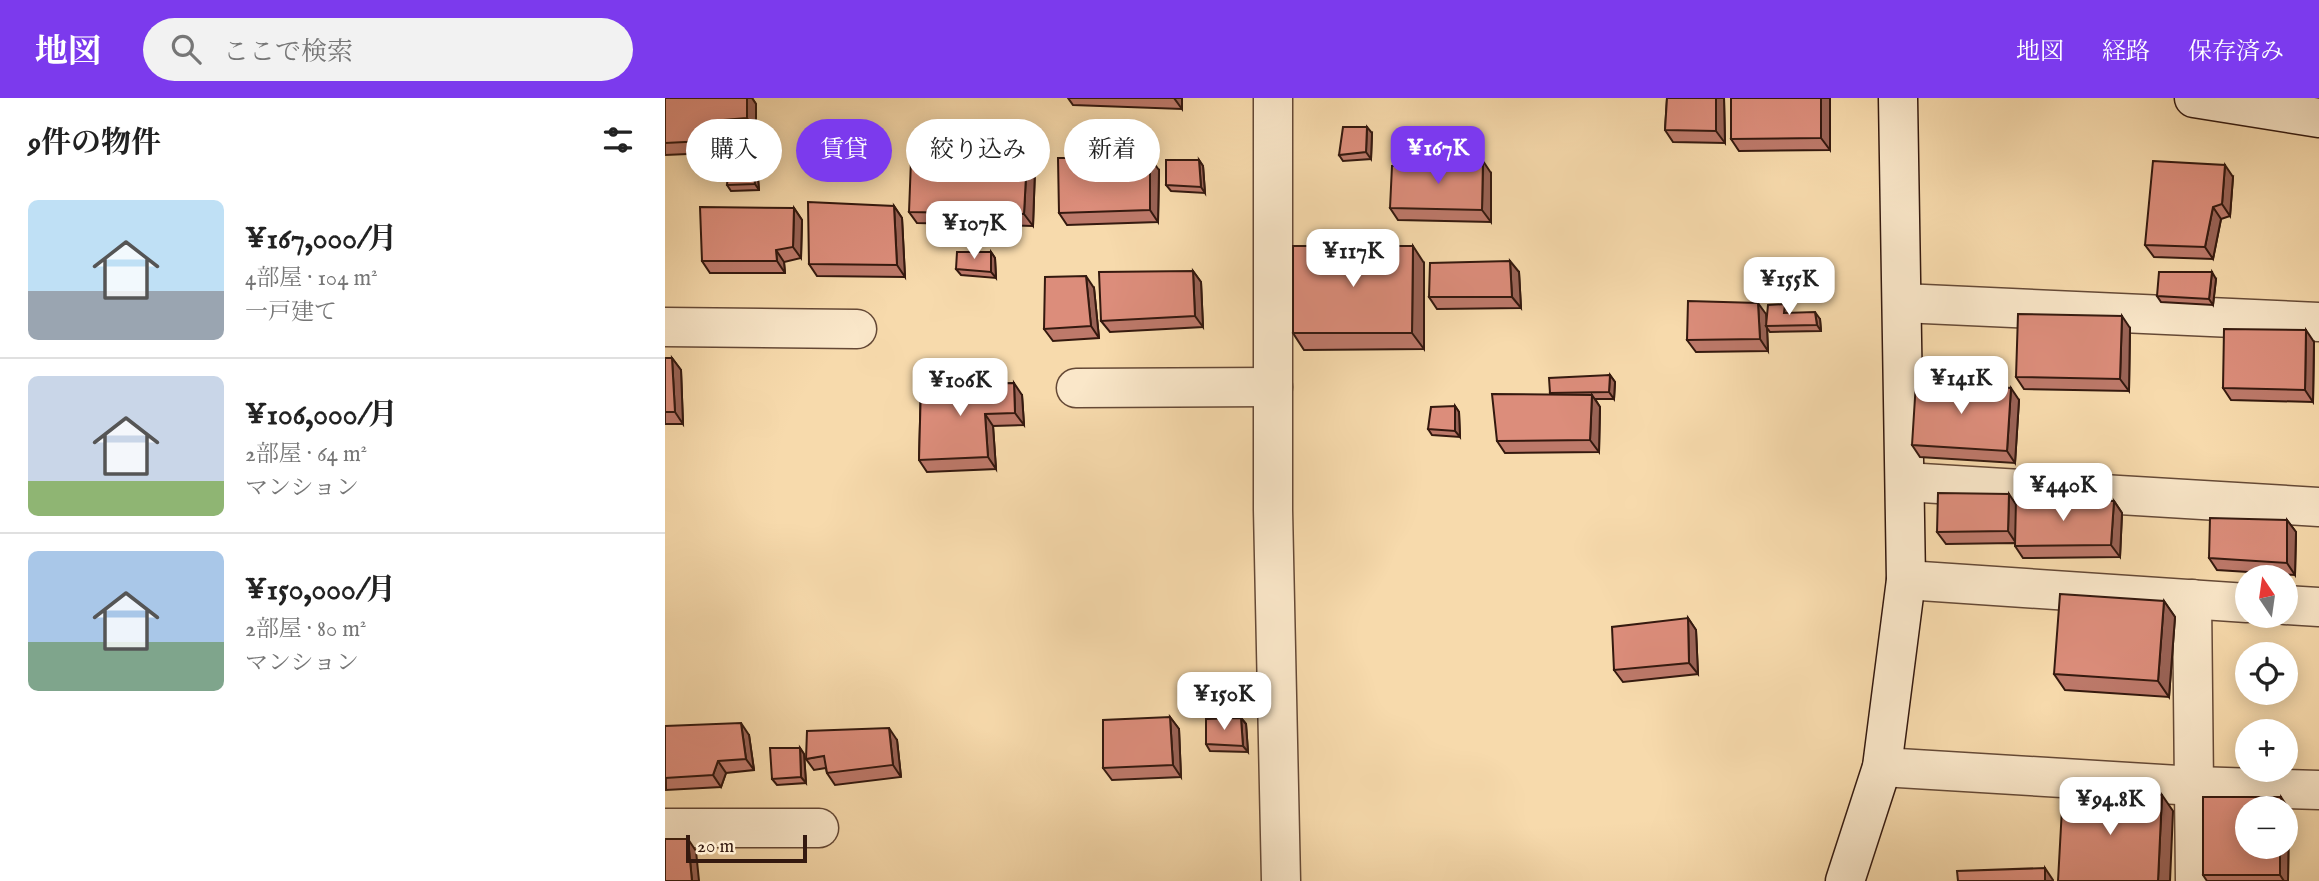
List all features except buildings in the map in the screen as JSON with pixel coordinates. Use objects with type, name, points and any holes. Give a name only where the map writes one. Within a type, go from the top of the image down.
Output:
[{"type":"street","points":[[1273,98],[1273,510],[1281,881]]},
{"type":"street","points":[[1845,881],[1882,767],[1906,580],[1898,98]]},
{"type":"street","points":[[2194,98],[2319,118]]},
{"type":"street","points":[[1902,303],[2319,322]]},
{"type":"street","points":[[665,327],[857,329]]},
{"type":"street","points":[[1076,388],[1273,387]]},
{"type":"street","points":[[1905,482],[2319,508]]},
{"type":"street","points":[[1906,580],[2235,602]]},
{"type":"street","points":[[2192,599],[2195,881]]},
{"type":"street","points":[[2298,606],[2319,607]]},
{"type":"street","points":[[1882,767],[2195,786],[2319,790]]},
{"type":"street","points":[[665,828],[819,828]]}]
